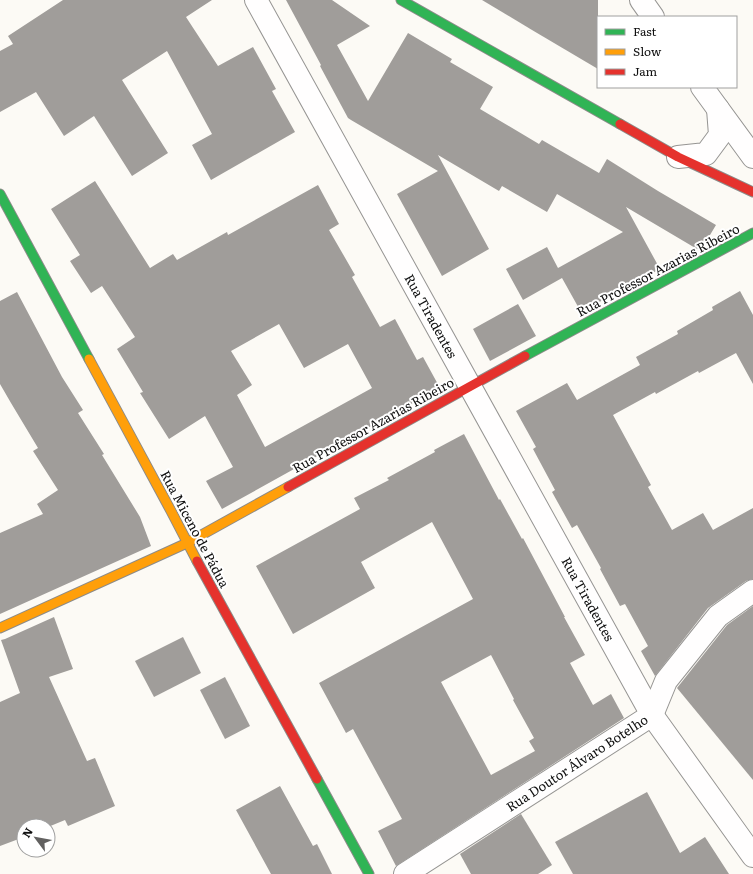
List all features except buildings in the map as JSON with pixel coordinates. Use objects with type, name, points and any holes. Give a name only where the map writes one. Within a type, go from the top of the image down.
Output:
[{"type":"main road","points":[[401,0],[678,157],[753,192]]},
{"type":"main road","name":"Rua Miceno de Pádua","points":[[0,194],[187,543],[369,874]]},
{"type":"main road","name":"Rua Professor Azarias Ribeiro","points":[[0,628],[187,543],[470,386],[753,233]]},
{"type":"street","name":"Rua Tiradentes","points":[[256,0],[652,715],[753,856]]},
{"type":"street","points":[[641,0],[652,16]]},
{"type":"street","points":[[703,88],[753,157]]},
{"type":"street","points":[[678,157],[706,154],[720,135],[718,109]]},
{"type":"street","name":"Rua Doutor Álvaro Botelho","points":[[405,874],[652,715],[666,681],[718,616],[753,591]]},
{"type":"traffic: fast","points":[[401,0],[620,124]]},
{"type":"traffic: fast","points":[[0,194],[89,359]]},
{"type":"traffic: fast","points":[[525,356],[753,233]]},
{"type":"traffic: fast","points":[[317,779],[369,874]]},
{"type":"traffic: slow","points":[[89,359],[197,561]]},
{"type":"traffic: slow","points":[[0,628],[187,543],[288,487]]},
{"type":"traffic: jam","points":[[620,124],[678,157],[753,192]]},
{"type":"traffic: jam","points":[[288,487],[525,356]]},
{"type":"traffic: jam","points":[[197,561],[317,779]]}]
